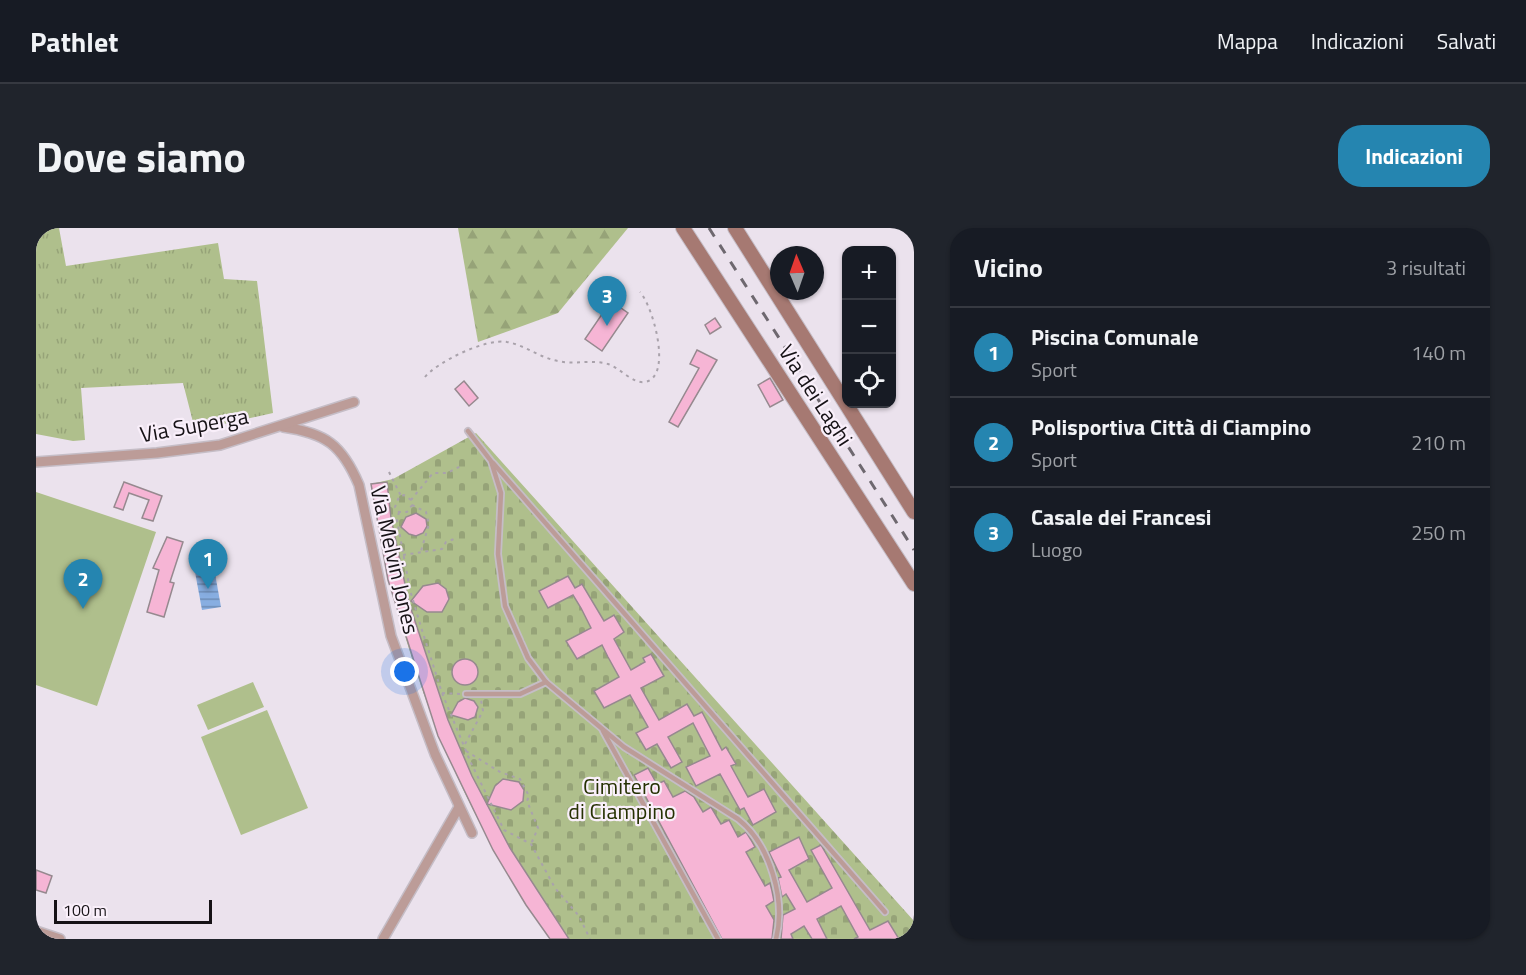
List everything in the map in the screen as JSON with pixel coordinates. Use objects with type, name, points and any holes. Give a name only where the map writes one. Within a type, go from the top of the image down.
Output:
[{"type":"main road","name":"Via dei Laghi","points":[[683,228],[914,584]]},
{"type":"main road","points":[[735,228],[914,512]]},
{"type":"street","name":"Via Superga","points":[[36,462],[202,447],[283,427],[354,402]]},
{"type":"street","name":"Via Melvin Jones","points":[[283,427],[313,432],[327,440],[338,448],[352,468],[359,485],[391,636],[435,754],[472,833]]},
{"type":"street","points":[[383,939],[459,807]]},
{"type":"street","points":[[36,931],[60,939]]},
{"type":"lane","points":[[468,431],[491,461],[885,912]]},
{"type":"lane","points":[[491,461],[501,493],[498,554],[505,606],[528,658],[546,682],[624,747],[729,812],[753,832],[767,860],[776,887],[780,922],[776,939]]},
{"type":"lane","points":[[466,694],[520,694],[546,682]]},
{"type":"lane","points":[[602,729],[718,939]]},
{"type":"path","points":[[424,377],[437,365],[482,345],[501,341],[560,362],[601,362],[615,367],[639,382],[647,382],[653,379],[660,364],[652,312],[640,292]]},
{"type":"path","points":[[411,500],[433,473],[447,473],[461,466]]},
{"type":"path","points":[[389,472],[401,496],[411,500]]},
{"type":"path","points":[[401,496],[395,504],[399,512],[397,520],[410,590],[442,693],[466,751],[504,830],[531,844],[555,888],[579,916],[590,939]]},
{"type":"path","points":[[399,512],[407,512],[412,505],[411,500]]},
{"type":"path","points":[[412,505],[426,512],[429,524],[421,551]]},
{"type":"path","points":[[403,555],[442,549],[446,542],[454,539]]},
{"type":"path","points":[[442,693],[466,694]]},
{"type":"path","points":[[464,745],[483,711],[480,695]]},
{"type":"path","points":[[466,751],[500,772],[520,779],[529,796],[526,801],[538,828],[531,844]]},
{"type":"green space","points":[[36,228],[59,228],[66,266],[218,243],[224,279],[257,281],[273,413],[219,425],[193,422],[183,383],[81,388],[85,440],[73,441],[36,434]]},
{"type":"green space","points":[[458,228],[628,228],[558,313],[478,342]]},
{"type":"green space","name":"Cimitero di Ciampino","points":[[476,433],[914,921],[914,939],[550,939],[515,886],[485,832],[434,722],[397,607],[371,484],[393,479]]},
{"type":"green space","points":[[36,492],[156,532],[97,706],[36,685]]},
{"type":"green space","points":[[253,682],[264,707],[208,730],[197,705]]},
{"type":"green space","points":[[267,710],[308,808],[241,835],[201,737]]},
{"type":"water","points":[[214,568],[221,607],[202,610],[195,572]]},
{"type":"building","points":[[611,301],[628,313],[602,351],[585,339]]},
{"type":"building","points":[[715,318],[721,327],[710,334],[705,325]]},
{"type":"building","points":[[697,350],[717,360],[678,427],[669,422],[699,368],[690,364]]},
{"type":"building","points":[[770,378],[783,400],[770,407],[758,385]]},
{"type":"building","points":[[464,381],[478,398],[469,406],[455,389]]},
{"type":"building","points":[[124,482],[162,496],[153,521],[142,518],[149,500],[129,493],[123,510],[114,507]]},
{"type":"building","points":[[387,482],[391,518],[409,603],[448,720],[472,776],[510,848],[569,939],[550,939],[526,905],[493,850],[438,736],[388,580],[371,484]]},
{"type":"building","points":[[416,513],[426,519],[427,526],[423,533],[416,536],[409,534],[401,527],[406,517]]},
{"type":"building","points":[[167,537],[183,542],[170,582],[174,583],[164,617],[147,612],[159,570],[153,568]]},
{"type":"building","points":[[568,576],[575,588],[582,584],[604,621],[614,615],[624,632],[614,639],[631,670],[645,662],[643,658],[651,654],[664,676],[641,688],[659,720],[687,704],[694,716],[702,712],[722,750],[726,747],[736,764],[731,766],[748,797],[764,789],[776,812],[753,825],[744,808],[740,810],[720,774],[696,786],[686,767],[710,756],[693,723],[668,737],[682,762],[671,768],[657,744],[646,750],[636,733],[648,727],[630,695],[604,708],[594,691],[619,677],[602,645],[577,659],[566,641],[591,628],[581,608],[573,595],[548,608],[539,591]]},
{"type":"building","points":[[438,583],[446,589],[449,599],[442,612],[427,612],[411,601],[423,586]]},
{"type":"building","points":[[465,659],[474,663],[478,672],[474,681],[465,685],[456,681],[452,672],[456,663]]},
{"type":"building","points":[[465,698],[474,701],[478,707],[475,717],[468,720],[451,715],[458,702]]},
{"type":"building","points":[[648,768],[657,784],[664,781],[673,797],[685,791],[694,797],[703,812],[711,807],[721,824],[729,820],[738,837],[746,832],[755,847],[746,852],[765,886],[770,883],[772,891],[774,901],[766,906],[774,920],[772,939],[722,939],[634,775]]},
{"type":"building","points":[[503,779],[519,782],[524,790],[523,801],[511,810],[487,804],[495,786]]},
{"type":"building","points":[[799,837],[809,859],[789,870],[807,902],[832,888],[811,850],[821,845],[870,930],[888,921],[899,939],[854,939],[858,937],[841,906],[817,919],[827,939],[812,939],[804,926],[791,934],[793,939],[781,939],[783,915],[795,909],[786,894],[782,897],[778,878],[781,877],[769,852]]},
{"type":"building","points":[[36,870],[52,876],[46,893],[36,890]]},
{"type":"railway","points":[[709,228],[914,550]]},
{"type":"place","name":"Casale dei Francesi","points":[[607,326]]},
{"type":"place","name":"Piscina Comunale","points":[[208,589]]},
{"type":"place","name":"Polisportiva Città di Ciampino","points":[[83,609]]}]
